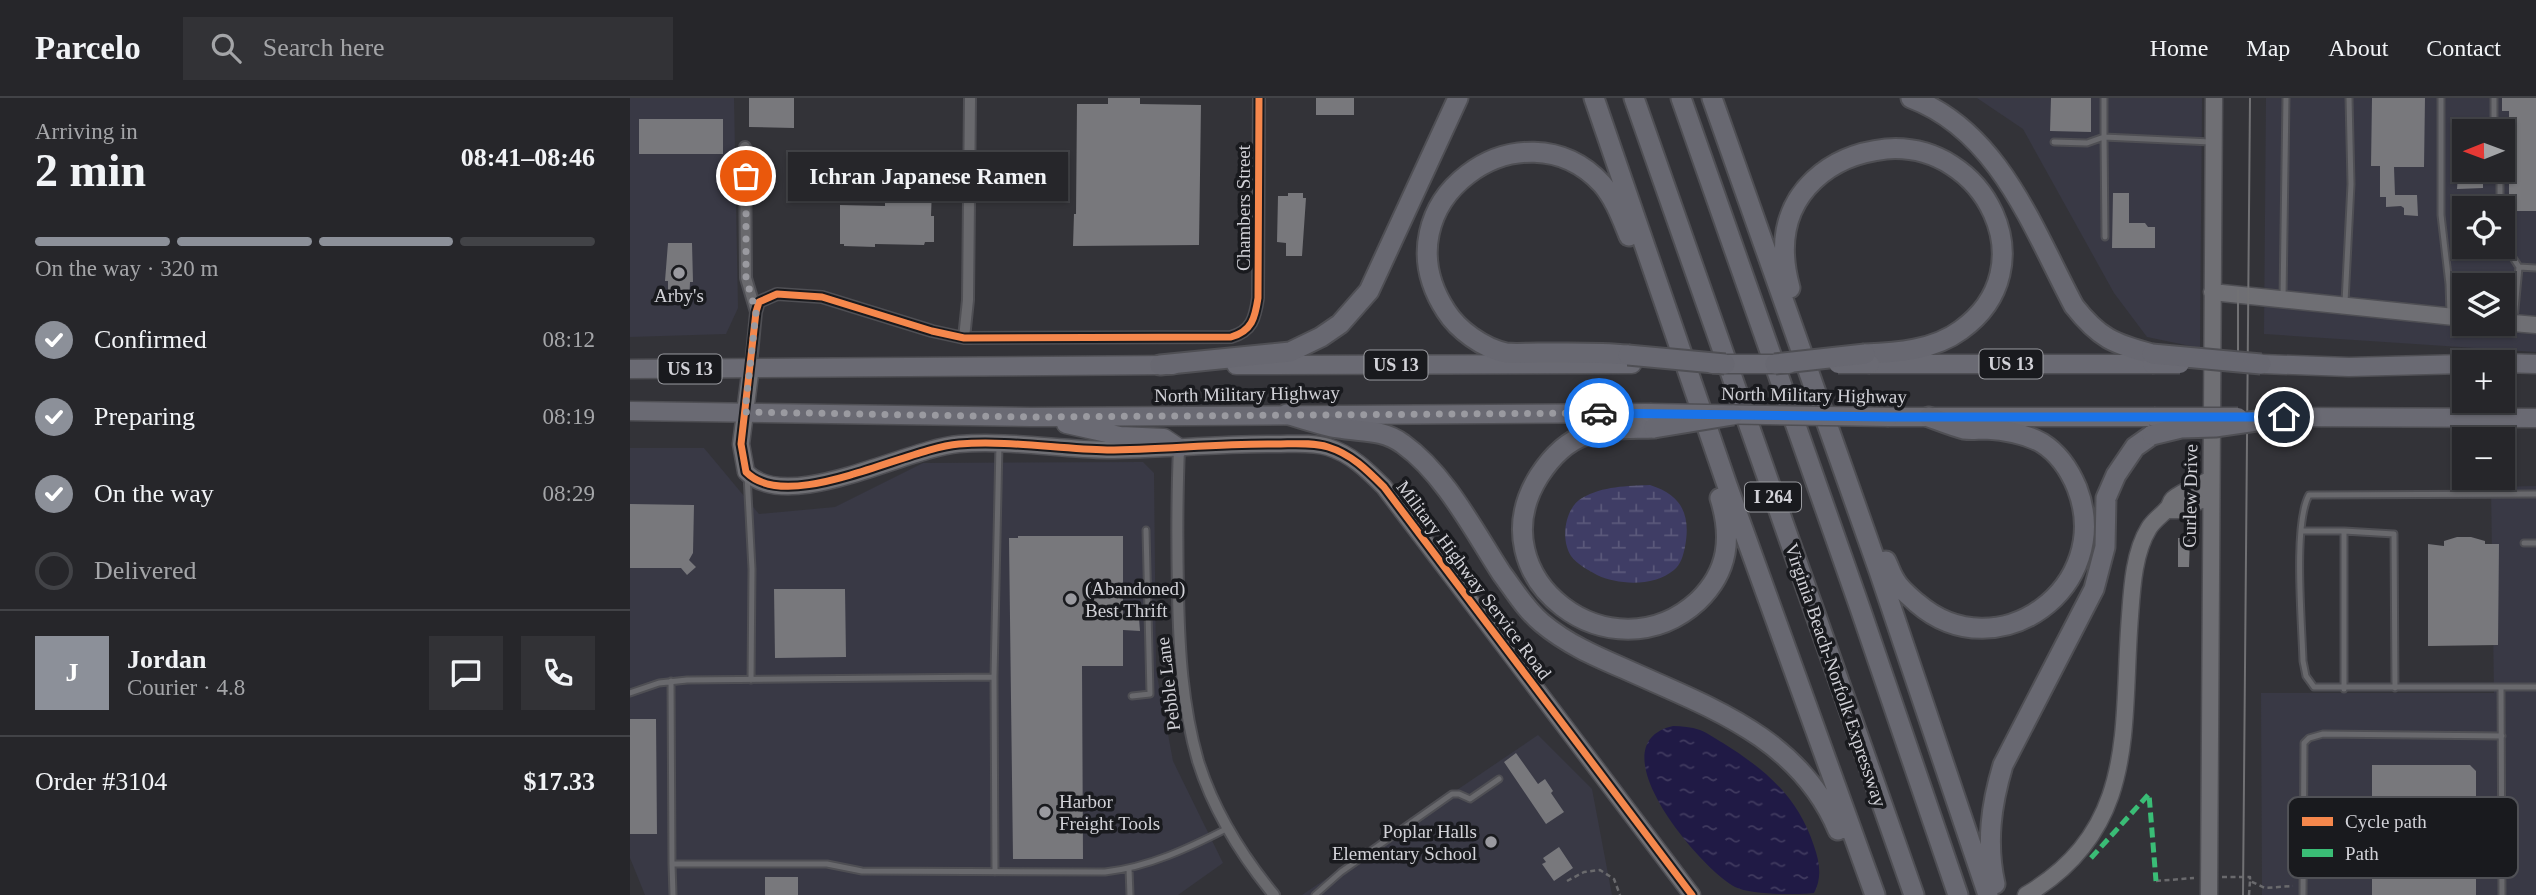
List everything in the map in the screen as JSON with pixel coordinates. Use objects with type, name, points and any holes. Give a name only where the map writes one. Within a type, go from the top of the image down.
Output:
[{"type":"highway","points":[[1160,365],[1290,352],[1340,324],[1369,290],[1458,98]]},
{"type":"highway","points":[[1594,98],[1873,895]]},
{"type":"highway","name":"Virginia Beach-Norfolk Expressway","points":[[1634,98],[1914,895]]},
{"type":"highway","name":"I 264","points":[[1681,98],[1958,895]]},
{"type":"highway","points":[[1712,98],[1847,481],[1988,895]]},
{"type":"highway","points":[[1911,98],[1947,116],[1967,131],[1986,152],[2003,173],[2074,306],[2084,319],[2108,340],[2152,359],[2260,364]]},
{"type":"highway","points":[[1775,365],[1867,359],[1899,353],[1945,340],[1961,331],[1978,316],[1997,281],[2002,246],[1989,202],[1979,187],[1962,172],[1933,155],[1896,148],[1858,153],[1821,173],[1797,200],[1785,229],[1783,246],[1786,272],[1817,397]]},
{"type":"highway","points":[[1672,325],[1617,207],[1603,185],[1588,171],[1555,155],[1512,153],[1492,159],[1464,175],[1446,195],[1433,218],[1427,253],[1432,285],[1448,315],[1477,341],[1505,353],[1725,364]]},
{"type":"highway","points":[[1696,391],[1717,490],[1726,519],[1728,538],[1720,570],[1711,586],[1699,600],[1668,620],[1628,629],[1596,626],[1564,610],[1534,574],[1524,540],[1527,505],[1536,481],[1546,466],[1570,443],[1604,430],[1652,421],[1733,415]]},
{"type":"highway","points":[[1287,414],[1338,428],[1385,434],[1402,442],[1436,475],[1510,584],[1539,621],[1580,649],[1729,716],[1777,748],[1829,809],[1843,842],[1873,895]]},
{"type":"highway","points":[[1847,481],[1895,580],[1924,609],[1952,624],[1987,629],[2022,620],[2041,610],[2067,583],[2082,549],[2084,516],[2074,481],[2064,465],[2040,442],[2005,431],[1966,429],[1929,417]]},
{"type":"highway","points":[[1998,895],[1989,844],[1995,790],[2003,765],[2094,589],[2105,547],[2106,498],[2116,475],[2153,426],[2215,427],[2294,417]]},
{"type":"main road","name":"North Military Highway","points":[[630,369],[1630,359]]},
{"type":"main road","name":"North Military Highway","points":[[1867,359],[2152,359]]},
{"type":"main road","points":[[2260,364],[2349,367],[2452,363]]},
{"type":"main road","points":[[2515,363],[2536,364]]},
{"type":"main road","name":"North Military Highway","points":[[1725,364],[1775,365]]},
{"type":"main road","name":"North Military Highway","points":[[630,411],[1031,417],[1287,414],[1652,421]]},
{"type":"main road","name":"North Military Highway","points":[[1733,415],[1929,417],[2153,426]]},
{"type":"main road","points":[[1031,417],[1120,436],[1164,438],[1179,448]]},
{"type":"main road","points":[[2294,417],[2536,418]]},
{"type":"street","points":[[746,472],[741,444],[759,302],[777,294],[822,297],[932,331],[964,338],[968,300],[970,98]]},
{"type":"street","name":"Chambers Street","points":[[964,338],[1231,337],[1250,327],[1255,318],[1258,289],[1259,98]]},
{"type":"street","name":"Curlew Drive","points":[[2209,895],[2214,98]]},
{"type":"street","points":[[745,147],[746,278],[756,312]]},
{"type":"street","points":[[2212,292],[2452,316]]},
{"type":"street","points":[[2515,324],[2536,326]]},
{"type":"street","name":"Military Highway Service Road","points":[[746,472],[760,482],[797,486],[853,475],[934,448],[959,444],[1106,450],[1240,443],[1317,445],[1349,456],[1384,486],[1689,894]]},
{"type":"street","name":"Pebble Lane","points":[[1179,448],[1177,528],[1182,683],[1190,730],[1199,763],[1228,828],[1274,895]]},
{"type":"street","points":[[2030,893],[2061,870],[2082,848],[2096,829],[2115,788],[2123,746],[2127,650],[2135,572],[2144,538],[2150,526],[2173,499],[2211,488]]},
{"type":"lane","points":[[2104,98],[2105,237]]},
{"type":"lane","points":[[2283,299],[2286,98]]},
{"type":"lane","points":[[2345,305],[2351,184],[2349,98]]},
{"type":"lane","points":[[2441,98],[2440,191],[2452,296]]},
{"type":"lane","points":[[2494,98],[2494,119]]},
{"type":"lane","points":[[2054,142],[2087,143],[2104,137],[2214,142]]},
{"type":"lane","points":[[2513,259],[2518,267],[2515,284]]},
{"type":"lane","points":[[2518,267],[2536,268]]},
{"type":"lane","points":[[996,872],[994,677],[999,444]]},
{"type":"lane","points":[[746,472],[750,499],[752,569],[751,680]]},
{"type":"lane","points":[[2536,494],[2309,495],[2303,506],[2302,531],[2303,661],[2306,676],[2315,687],[2536,687]]},
{"type":"lane","points":[[1132,696],[1150,694],[1146,530]]},
{"type":"lane","points":[[2302,531],[2394,534],[2395,688]]},
{"type":"lane","points":[[2344,531],[2344,689]]},
{"type":"lane","points":[[2525,543],[2536,543]]},
{"type":"lane","points":[[630,693],[671,681],[994,677]]},
{"type":"lane","points":[[671,681],[673,895]]},
{"type":"lane","points":[[2501,687],[2502,797]]},
{"type":"lane","points":[[2304,797],[2304,743],[2309,738],[2323,734],[2502,736]]},
{"type":"lane","points":[[1315,895],[1341,872],[1452,794],[1470,799],[1499,779]]},
{"type":"lane","points":[[672,864],[827,864],[862,871],[1105,872],[1129,869],[1188,848],[1228,828]]},
{"type":"lane","points":[[1129,869],[1130,895]]},
{"type":"lane","points":[[2303,878],[2303,895]]},
{"type":"path","points":[[1567,881],[1592,870],[1601,870],[1614,879],[1620,895]]},
{"type":"path","points":[[2219,877],[2250,877],[2249,895]]},
{"type":"path","points":[[2156,880],[2194,878]]},
{"type":"path","points":[[2250,881],[2265,888],[2303,886]]},
{"type":"shaded area","points":[[630,98],[734,98],[738,308],[726,334],[630,337]]},
{"type":"shaded area","points":[[1977,98],[2202,98],[2200,348],[2147,337],[2114,293],[2023,129]]},
{"type":"shaded area","points":[[2266,98],[2536,98],[2536,352],[2264,334]]},
{"type":"shaded area","points":[[630,448],[704,448],[759,514],[835,507],[923,463],[1143,462],[1154,473],[1156,670],[1173,761],[1223,863],[1178,895],[645,895],[630,858]]},
{"type":"shaded area","points":[[2515,486],[2536,486],[2536,895],[2262,895],[2261,693],[2494,693],[2491,490],[2515,490]]},
{"type":"shaded area","name":"Poplar Halls Elementary School","points":[[1538,735],[1592,789],[1612,895],[1302,895]]},
{"type":"green space","points":[[1650,485],[1670,494],[1685,516],[1685,547],[1674,570],[1666,576],[1646,582],[1615,581],[1597,575],[1573,559],[1565,533],[1568,516],[1576,503],[1590,494],[1607,489]]},
{"type":"water","points":[[1673,726],[1709,734],[1753,764],[1790,799],[1807,829],[1818,858],[1819,876],[1814,893],[1785,894],[1742,890],[1719,875],[1699,856],[1661,806],[1649,780],[1644,756],[1652,737]]},
{"type":"building","points":[[749,98],[794,98],[794,128],[749,127]]},
{"type":"building","points":[[1108,98],[1140,98],[1140,104],[1201,105],[1199,245],[1073,246],[1077,104],[1108,104]]},
{"type":"building","points":[[1316,98],[1354,98],[1354,115],[1316,115]]},
{"type":"building","points":[[2051,98],[2091,98],[2091,132],[2050,131]]},
{"type":"building","points":[[2372,98],[2425,98],[2424,167],[2394,167],[2395,195],[2417,195],[2418,216],[2404,215],[2404,208],[2401,206],[2386,207],[2386,197],[2380,197],[2380,166],[2371,166]]},
{"type":"building","points":[[2502,98],[2536,98],[2536,211],[2515,211],[2515,196],[2509,196],[2509,182],[2515,182],[2515,119],[2509,119],[2509,111],[2502,111]]},
{"type":"building","points":[[639,119],[723,119],[723,154],[639,154]]},
{"type":"building","points":[[885,162],[933,162],[931,216],[934,216],[934,242],[925,242],[924,245],[875,244],[875,247],[840,244],[840,205],[885,206]]},
{"type":"building","points":[[2457,182],[2483,182],[2483,188],[2457,189]]},
{"type":"building","points":[[1288,193],[1303,193],[1303,198],[1306,198],[1302,256],[1286,256],[1286,243],[1277,242],[1278,196],[1288,196]]},
{"type":"building","points":[[2113,193],[2129,193],[2129,223],[2145,223],[2148,227],[2155,227],[2155,248],[2112,248]]},
{"type":"building","name":"Arby's","points":[[668,243],[692,243],[693,282],[690,282],[689,303],[668,302],[668,281],[665,281]]},
{"type":"building","points":[[630,504],[694,505],[693,553],[689,560],[696,567],[687,575],[681,568],[630,568]]},
{"type":"building","points":[[1123,536],[1123,618],[1139,618],[1140,631],[1123,630],[1123,666],[1082,666],[1083,859],[1013,859],[1009,538]]},
{"type":"building","points":[[2471,537],[2485,541],[2485,544],[2499,544],[2498,645],[2428,646],[2428,544],[2444,546],[2444,541]]},
{"type":"building","points":[[2178,538],[2190,538],[2189,567],[2178,567]]},
{"type":"building","points":[[774,589],[845,589],[846,657],[775,658]]},
{"type":"building","points":[[630,719],[656,719],[657,834],[630,834]]},
{"type":"building","points":[[1516,753],[1538,784],[1545,779],[1564,812],[1546,824],[1504,762]]},
{"type":"building","points":[[2372,765],[2470,765],[2476,771],[2476,797],[2372,797]]},
{"type":"building","points":[[1559,847],[1573,868],[1554,881],[1542,864],[1546,862],[1543,858]]},
{"type":"building","points":[[765,877],[798,877],[798,895],[765,895]]},
{"type":"building","points":[[2372,878],[2476,878],[2476,895],[2372,895]]},
{"type":"tram line","points":[[2243,895],[2250,98]]},
{"type":"tram line","points":[[2238,290],[2238,371]]},
{"type":"marked path","points":[[2091,858],[2149,794],[2156,881]]},
{"type":"cycle path","points":[[1259,98],[1258,298],[1254,318],[1244,331],[1231,337],[964,338],[932,331],[822,297],[777,294],[759,302],[756,312],[741,444],[746,472],[765,483],[790,486],[818,483],[936,448],[977,443],[1107,450],[1302,444],[1322,445],[1336,450],[1358,463],[1384,487],[1692,895]]},
{"type":"way so far","points":[[746,176],[746,278],[756,312],[745,412],[1031,417],[1599,413]]},
{"type":"place","name":"Ichran Japanese Ramen","points":[[746,176]]},
{"type":"place","name":"Arby's","points":[[679,273]]},
{"type":"place","name":"(Abandoned) Best Thrift","points":[[1071,599]]},
{"type":"place","name":"Harbor Freight Tools","points":[[1045,812]]},
{"type":"place","name":"Poplar Halls Elementary School","points":[[1491,842]]},
{"type":"route","points":[[1599,413],[1889,417],[2284,417]]}]
